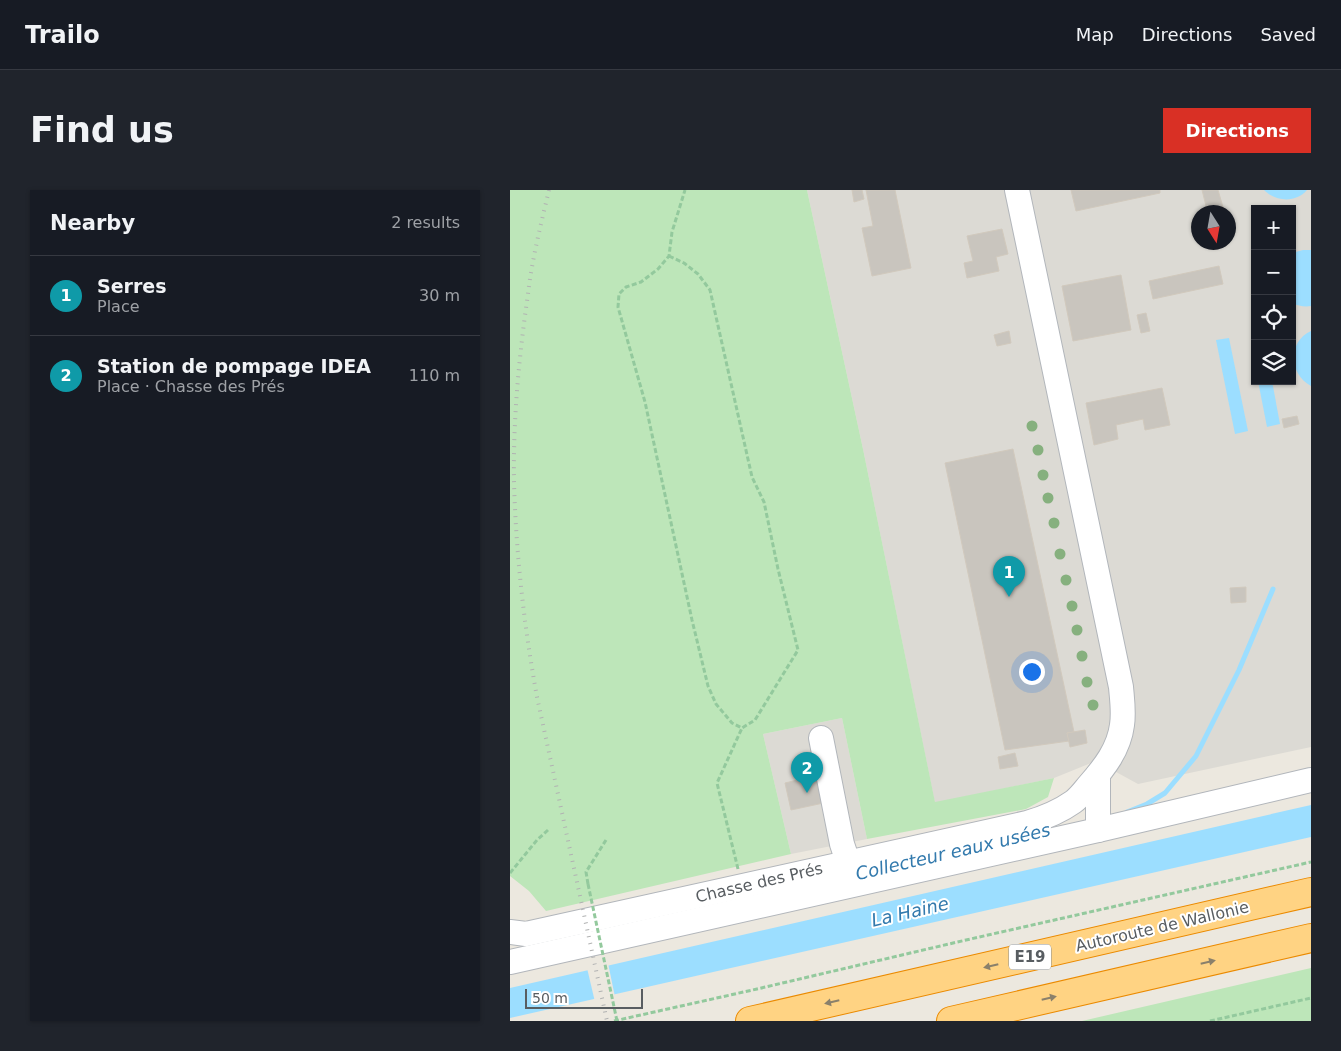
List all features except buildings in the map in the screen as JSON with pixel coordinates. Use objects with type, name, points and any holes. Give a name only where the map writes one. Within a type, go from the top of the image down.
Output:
[{"type":"highway","name":"Autoroute de Wallonie","points":[[750,1021],[1311,892]]},
{"type":"highway","points":[[951,1021],[1311,938]]},
{"type":"street","points":[[1017,190],[1121,686],[1122,726],[1116,746],[1102,770],[1098,830]]},
{"type":"street","points":[[821,738],[842,844],[848,862]]},
{"type":"street","name":"Chasse des Prés","points":[[510,932],[526,934],[1027,823],[1060,810],[1075,800],[1102,770]]},
{"type":"street","points":[[510,962],[1098,830],[1311,780]]},
{"type":"path","points":[[685,190],[672,232],[669,256],[658,269],[641,282],[626,287],[618,294],[618,307],[645,402],[708,686],[716,704],[732,723],[742,728]]},
{"type":"path","points":[[669,256],[684,263],[698,274],[710,290],[752,477],[764,502],[798,650],[755,720],[742,728],[717,783],[742,886]]},
{"type":"path","points":[[510,873],[537,840],[548,830]]},
{"type":"path","points":[[606,840],[586,872],[615,1021],[1311,862]]},
{"type":"path","points":[[1210,1021],[1311,998]]},
{"type":"shaded area","points":[[807,190],[1311,190],[1311,747],[1138,784],[1096,761],[1054,778],[935,803],[863,449]]},
{"type":"shaded area","points":[[842,718],[867,839],[791,854],[763,734]]},
{"type":"green space","points":[[510,190],[807,190],[863,449],[935,802],[1054,778],[1048,797],[1026,809],[867,839],[842,718],[763,734],[791,854],[546,911],[529,891],[510,876]]},
{"type":"green space","points":[[1311,968],[1311,1021],[1082,1021]]},
{"type":"water","points":[[1264,190],[1307,190],[1292,199],[1280,199]]},
{"type":"water","points":[[1311,250],[1311,306],[1296,305],[1296,252]]},
{"type":"water","points":[[1311,331],[1311,386],[1304,381],[1296,369],[1296,348],[1303,336]]},
{"type":"water","points":[[1229,338],[1248,431],[1235,434],[1216,340]]},
{"type":"water","points":[[1259,385],[1273,385],[1280,424],[1267,427]]},
{"type":"water","name":"La Haine","points":[[1311,805],[1311,837],[510,1018],[510,988]]},
{"type":"pier","points":[[608,963],[615,997],[595,1002],[587,968]]},
{"type":"waterway","name":"Collecteur eaux usées","points":[[1127,812],[1147,804],[1165,793],[1196,756],[1239,670],[1273,589]]},
{"type":"railway","points":[[549,190],[532,268],[519,364],[514,458],[517,536],[528,644],[537,697],[607,1021]]},
{"type":"place","name":"Serres","points":[[1009,597]]},
{"type":"place","name":"Station de pompage IDEA","points":[[807,793]]}]
